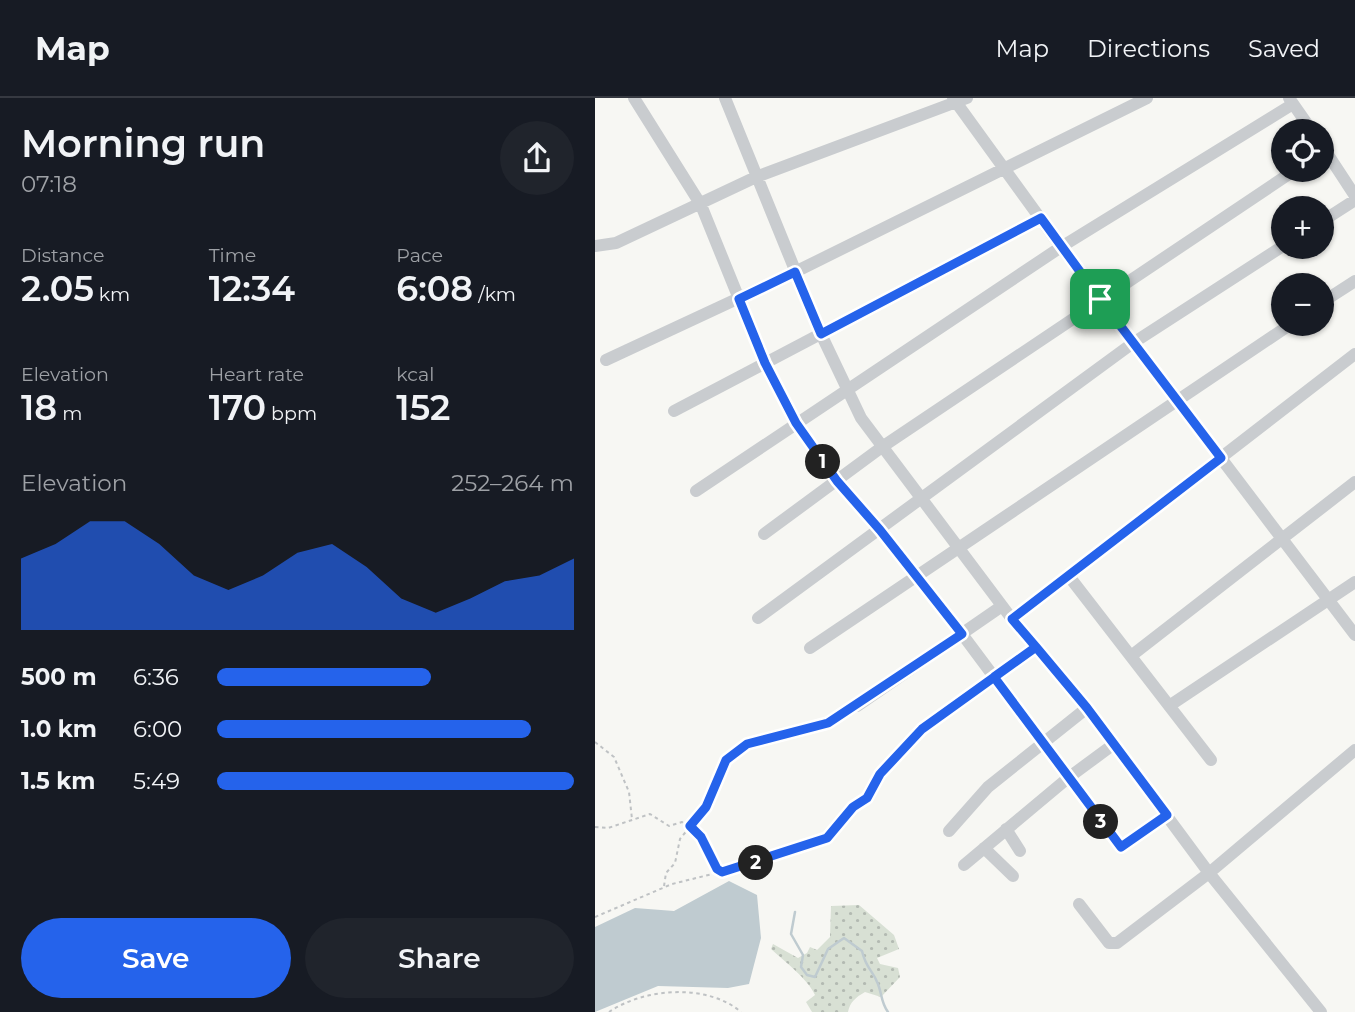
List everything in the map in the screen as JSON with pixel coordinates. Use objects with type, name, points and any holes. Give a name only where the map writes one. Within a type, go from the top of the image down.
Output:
[{"type":"street","points":[[634,98],[701,205],[765,363],[796,423],[837,481],[917,576],[1121,847],[1167,815]]},
{"type":"street","points":[[725,98],[821,334],[861,418],[1012,619],[1087,708],[1209,873],[1321,1012]]},
{"type":"street","points":[[606,360],[795,272],[1147,98]]},
{"type":"street","points":[[595,246],[616,243],[756,177],[958,99],[1061,247],[1176,401],[1284,537],[1355,635]]},
{"type":"street","points":[[696,491],[1061,247],[1291,101],[1304,119]]},
{"type":"street","points":[[1334,166],[1355,198],[1334,213]]},
{"type":"street","points":[[764,534],[882,447],[1277,182]]},
{"type":"street","points":[[674,411],[1041,218]]},
{"type":"street","points":[[758,618],[1133,343],[1271,254]]},
{"type":"street","points":[[1334,295],[1355,281]]},
{"type":"street","points":[[810,648],[1273,336]]},
{"type":"street","points":[[1012,619],[1355,354]]},
{"type":"street","points":[[1131,656],[1355,482]]},
{"type":"street","points":[[1068,575],[1211,760]]},
{"type":"street","points":[[1169,706],[1355,582]]},
{"type":"street","points":[[856,706],[1002,606]]},
{"type":"street","points":[[922,729],[1036,647]]},
{"type":"street","points":[[949,831],[988,786],[1087,708]]},
{"type":"street","points":[[964,865],[1068,778],[1114,744]]},
{"type":"street","points":[[1079,904],[1103,938],[1113,944],[1137,930],[1209,873],[1355,750]]},
{"type":"street","points":[[1006,830],[1020,850]]},
{"type":"street","points":[[984,848],[1013,876]]},
{"type":"path","points":[[664,887],[666,873],[675,863],[680,839],[706,807],[726,760],[747,744],[828,723],[856,706]]},
{"type":"path","points":[[595,917],[664,887],[717,871],[722,872],[827,838],[853,807],[867,798],[880,774],[922,729]]},
{"type":"path","points":[[595,742],[614,757],[629,792],[632,820]]},
{"type":"path","points":[[595,827],[608,828],[650,814],[669,826],[682,822],[701,837],[717,871]]},
{"type":"path","points":[[722,872],[726,879]]},
{"type":"path","points":[[609,1012],[648,994],[667,993],[719,998],[741,1012]]},
{"type":"shaded area","points":[[729,881],[757,895],[761,938],[749,984],[728,988],[658,986],[595,1012],[595,927],[635,908],[674,911]]},
{"type":"shaded area","points":[[859,905],[894,935],[899,949],[877,958],[880,964],[898,968],[900,977],[881,997],[865,992],[859,996],[848,1012],[812,1012],[806,1002],[815,995],[812,989],[771,949],[773,944],[798,958],[807,953],[810,947],[817,950],[830,937],[831,906]]},
{"type":"waterway","points":[[795,912],[791,934],[803,955],[801,967],[807,975],[815,977],[828,949],[844,938],[862,951],[888,1012]]},
{"type":"route","points":[[1100,299],[1041,218],[821,334],[795,272],[739,299],[765,363],[796,423],[837,481],[880,530],[962,634],[828,723],[747,744],[726,760],[706,807],[690,826],[701,837],[705,850],[717,869],[722,872],[753,864],[827,838],[853,807],[867,798],[880,774],[922,729],[994,677],[1036,647],[1087,708],[1167,815],[1121,847],[1054,761],[994,677],[1036,647],[1012,619],[1221,458],[1100,299]]}]
